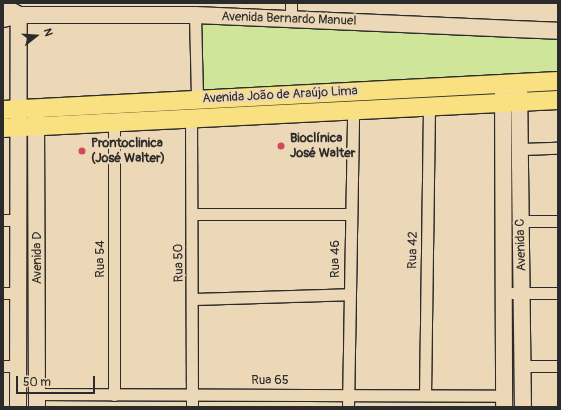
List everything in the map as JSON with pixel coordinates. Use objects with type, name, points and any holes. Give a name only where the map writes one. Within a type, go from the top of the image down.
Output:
[{"type":"main road","name":"Avenida João de Araújo Lima","points":[[3,128],[29,118],[197,99],[558,81]]},
{"type":"main road","name":"Avenida João de Araújo Lima","points":[[3,110],[29,118],[114,124],[429,105],[558,100]]},
{"type":"street","name":"Avenida Bernardo Manuel","points":[[3,6],[19,15]]},
{"type":"street","name":"Avenida Bernardo Manuel","points":[[3,19],[19,15],[196,15],[291,11],[558,31]]},
{"type":"street","points":[[19,15],[29,118]]},
{"type":"street","points":[[196,15],[197,99]]},
{"type":"street","name":"Avenida C","points":[[504,401],[504,293],[512,102],[511,83]]},
{"type":"street","name":"Avenida C","points":[[512,102],[521,149],[520,221],[523,293],[523,407]]},
{"type":"street","name":"Rua 42","points":[[425,395],[429,105]]},
{"type":"street","name":"Rua 46","points":[[348,407],[349,214],[353,110]]},
{"type":"street","name":"Avenida D","points":[[18,407],[11,366],[11,220],[17,144],[29,118]]},
{"type":"street","name":"Avenida D","points":[[29,118],[37,401]]},
{"type":"street","name":"Rua 50","points":[[191,119],[194,299],[192,407]]},
{"type":"street","name":"Rua 54","points":[[114,124],[114,395]]},
{"type":"street","points":[[521,149],[558,148]]},
{"type":"street","points":[[192,214],[349,214]]},
{"type":"street","points":[[520,221],[558,221]]},
{"type":"street","points":[[504,293],[558,293]]},
{"type":"street","points":[[194,299],[349,294]]},
{"type":"street","points":[[524,366],[558,366]]},
{"type":"street","name":"Rua 65","points":[[37,401],[114,395],[192,394],[425,395],[504,401]]},
{"type":"green space","points":[[200,22],[558,38],[558,77],[203,94],[198,89]]},
{"type":"place","name":"Bioclínica José Walter","points":[[281,146]]},
{"type":"place","name":"Prontoclinica (José Walter)","points":[[82,151]]}]
